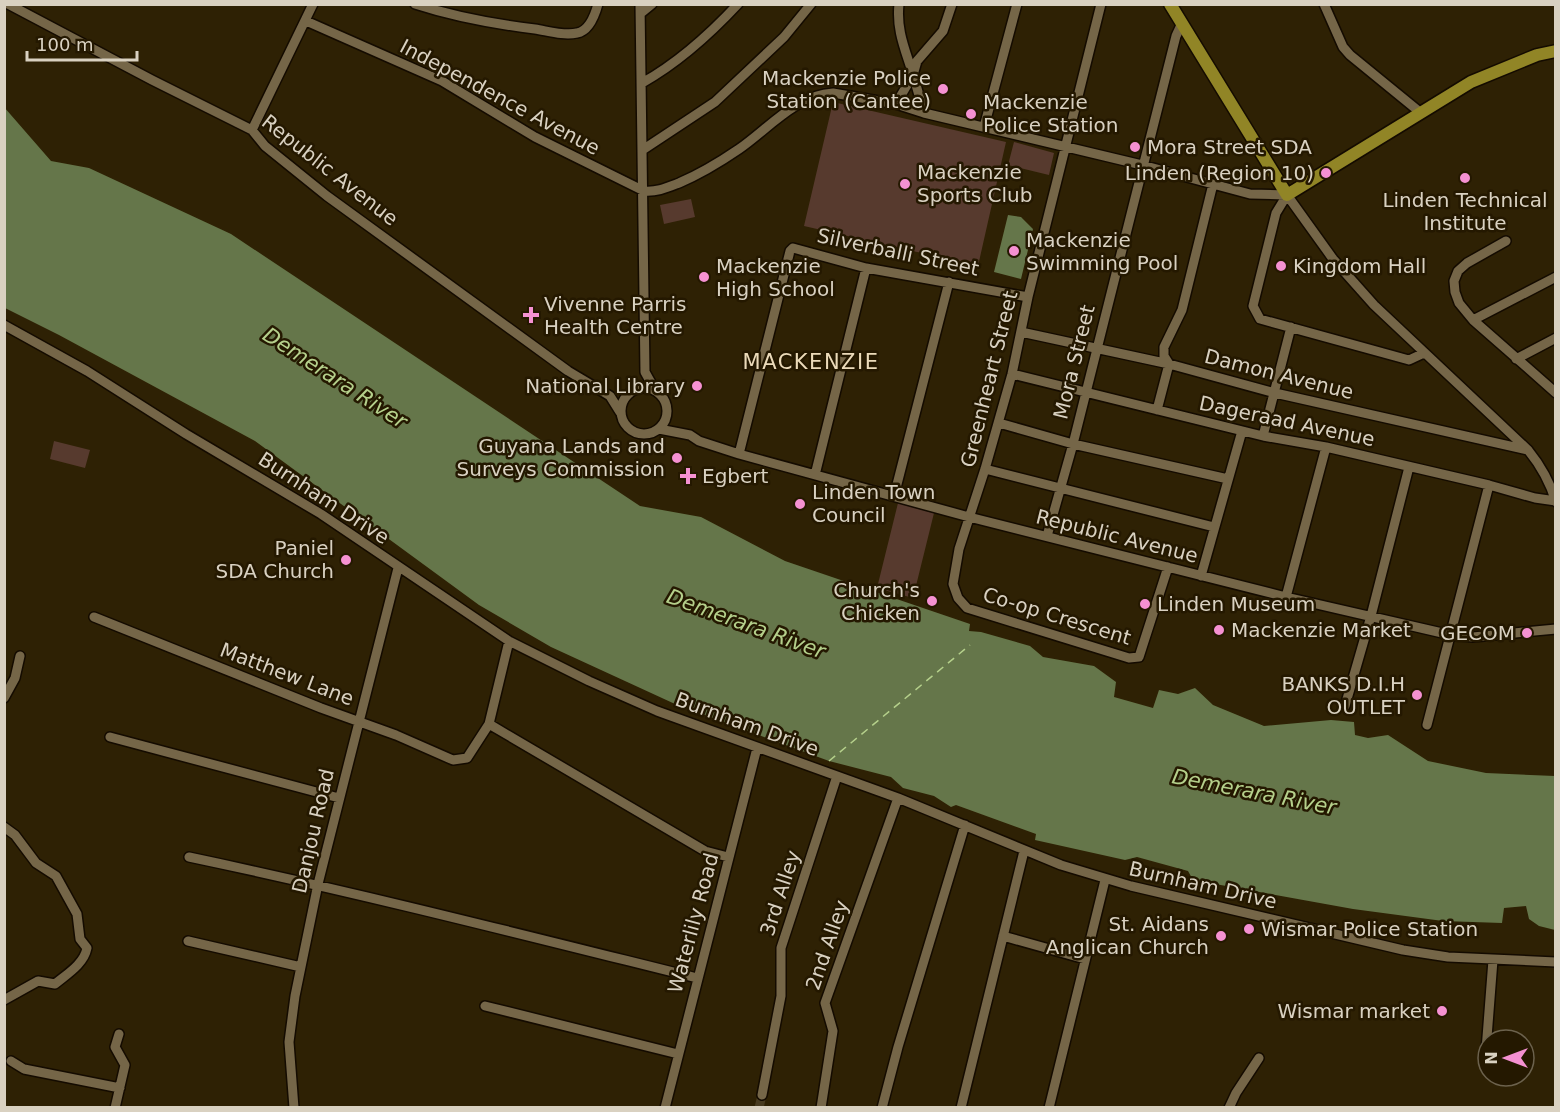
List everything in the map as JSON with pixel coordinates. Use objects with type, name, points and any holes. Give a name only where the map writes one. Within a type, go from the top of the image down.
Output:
[{"type":"main road","points":[[1170,4],[1287,195],[1471,82],[1537,55],[1556,51]]},
{"type":"street","name":"Republic Avenue","points":[[8,4],[252,130],[265,146],[327,196],[568,371],[610,396],[620,412]]},
{"type":"street","points":[[252,130],[313,4]]},
{"type":"street","points":[[415,4],[449,15],[482,22],[561,33],[578,33],[585,29],[595,15],[598,4]]},
{"type":"street","points":[[652,4],[640,9],[644,149],[645,372],[655,390],[667,404],[677,432]]},
{"type":"street","points":[[642,83],[659,73],[718,26],[738,4]]},
{"type":"street","points":[[644,149],[715,102],[784,37],[811,4]]},
{"type":"street","points":[[899,4],[900,38],[914,75],[924,113]]},
{"type":"street","points":[[896,104],[914,75],[917,61],[942,31],[952,4]]},
{"type":"street","points":[[984,127],[1017,4]]},
{"type":"street","name":"Greenheart Street","points":[[969,517],[1012,374],[1028,297],[1101,4]]},
{"type":"street","points":[[1324,4],[1343,47],[1350,55],[1421,113]]},
{"type":"street","name":"Independence Avenue","points":[[306,21],[442,81],[535,137],[644,191]]},
{"type":"street","name":"Mora Street","points":[[1047,536],[1073,444],[1142,165],[1176,36],[1182,22]]},
{"type":"street","points":[[644,191],[656,192],[693,177],[739,149],[798,104],[813,97],[833,93],[896,104],[924,113],[1142,165],[1250,194],[1287,195]]},
{"type":"street","points":[[1156,410],[1169,364],[1164,356],[1164,347],[1182,310],[1214,184]]},
{"type":"street","points":[[1287,195],[1276,213],[1253,306],[1260,319],[1409,360],[1424,353]]},
{"type":"street","points":[[1287,195],[1333,259],[1374,305],[1528,450],[1550,482],[1555,501]]},
{"type":"street","points":[[1506,241],[1467,263],[1458,271],[1454,281],[1455,292],[1459,303],[1473,320],[1516,359],[1553,388]]},
{"type":"street","name":"Silverballi Street","points":[[739,454],[790,251],[793,248],[866,268],[1028,297]]},
{"type":"street","points":[[815,475],[866,268]]},
{"type":"street","points":[[1473,320],[1556,277]]},
{"type":"street","points":[[894,496],[949,282]]},
{"type":"street","name":"Burnham Drive","points":[[4,325],[87,371],[186,434],[321,514],[508,641],[618,694],[757,748],[898,798],[1023,851],[1105,880],[1384,946],[1448,957],[1556,962]]},
{"type":"street","points":[[1263,436],[1291,327]]},
{"type":"street","name":"Damon Avenue","points":[[1022,332],[1169,364],[1275,393],[1528,450]]},
{"type":"street","points":[[1516,359],[1556,338]]},
{"type":"street","points":[[645,372],[624,399],[620,412],[627,428],[634,433],[651,434],[665,422],[668,413],[667,404]]},
{"type":"street","name":"Dageraad Avenue","points":[[1012,374],[1263,436],[1326,447],[1555,501]]},
{"type":"street","points":[[610,396],[648,388],[655,390]]},
{"type":"street","points":[[999,423],[1073,444],[1228,479]]},
{"type":"street","name":"Republic Avenue","points":[[659,429],[690,435],[699,441],[739,454],[969,517],[1286,597],[1451,635],[1473,637],[1556,629]]},
{"type":"street","points":[[1201,576],[1242,431]]},
{"type":"street","points":[[1286,597],[1326,447]]},
{"type":"street","points":[[1345,705],[1371,616],[1409,467]]},
{"type":"street","points":[[985,470],[1214,527]]},
{"type":"street","points":[[1427,725],[1489,485]]},
{"type":"street","name":"Co-op Crescent","points":[[969,517],[958,549],[953,584],[958,598],[967,608],[1129,658],[1139,657],[1168,567]]},
{"type":"street","name":"Danjou Road","points":[[294,1107],[290,1030],[301,967],[318,884],[398,568]]},
{"type":"street","name":"Matthew Lane","points":[[94,617],[321,708],[358,720],[453,760],[467,758],[489,724]]},
{"type":"street","points":[[508,641],[489,724],[705,851],[728,857]]},
{"type":"street","points":[[4,698],[15,678],[20,656]]},
{"type":"street","points":[[110,737],[339,798]]},
{"type":"street","name":"Waterlily Road","points":[[665,1107],[757,748]]},
{"type":"street","name":"3rd Alley","points":[[762,1095],[781,996],[781,948],[837,776]]},
{"type":"street","name":"2nd Alley","points":[[821,1107],[833,1031],[825,1003],[898,798]]},
{"type":"street","points":[[882,1107],[965,825]]},
{"type":"street","points":[[4,827],[15,835],[36,863],[56,876],[76,910],[80,939],[87,948],[86,955],[55,984],[38,981],[4,1000]]},
{"type":"street","points":[[961,1107],[1023,851]]},
{"type":"street","points":[[189,857],[318,884],[697,978]]},
{"type":"street","points":[[1049,1107],[1105,880]]},
{"type":"street","points":[[1003,936],[1085,959]]},
{"type":"street","points":[[188,941],[301,967]]},
{"type":"street","points":[[1488,1028],[1493,960]]},
{"type":"street","points":[[485,1006],[678,1054]]},
{"type":"street","points":[[115,1107],[125,1065],[115,1047],[119,1034]]},
{"type":"street","points":[[1230,1107],[1236,1093],[1259,1058]]},
{"type":"street","points":[[11,1061],[24,1069],[120,1088]]},
{"type":"shaded area","name":"Mackenzie Sports Club","points":[[833,102],[1006,142],[978,266],[804,226]]},
{"type":"shaded area","points":[[1014,142],[1054,153],[1049,175],[1008,165]]},
{"type":"shaded area","points":[[691,199],[695,217],[664,224],[660,205]]},
{"type":"shaded area","points":[[54,441],[90,450],[85,468],[50,459]]},
{"type":"shaded area","points":[[898,503],[934,513],[913,598],[877,588]]},
{"type":"water","name":"Demerara River","points":[[4,107],[51,161],[89,168],[231,234],[640,506],[701,517],[785,561],[970,624],[969,631],[981,632],[1030,646],[1043,657],[1094,666],[1116,682],[1114,697],[1153,708],[1159,690],[1178,694],[1195,688],[1213,705],[1264,726],[1331,720],[1354,722],[1355,735],[1368,738],[1388,735],[1428,761],[1486,773],[1555,776],[1555,930],[1539,926],[1529,919],[1526,906],[1504,908],[1502,923],[1443,921],[1353,909],[1193,880],[1188,871],[1137,857],[1125,860],[1035,840],[1036,834],[956,805],[951,807],[934,796],[903,788],[891,777],[829,761],[675,704],[551,647],[479,605],[255,441],[5,308]]},
{"type":"water","name":"Mackenzie Swimming Pool","points":[[1008,215],[1021,217],[1033,229],[1021,279],[994,272]]},
{"type":"ferry route","points":[[829,761],[970,645]]},
{"type":"tunnel","points":[[759,1108],[762,1095]]},
{"type":"place","name":"Mackenzie Police Station (Cantee)","points":[[943,89]]},
{"type":"place","name":"Mackenzie Police Station","points":[[971,114]]},
{"type":"place","name":"Mora Street SDA","points":[[1135,147]]},
{"type":"place","name":"Linden (Region 10)","points":[[1326,173]]},
{"type":"place","name":"Linden Technical Institute","points":[[1465,178]]},
{"type":"place","name":"Mackenzie Sports Club","points":[[905,184]]},
{"type":"place","name":"Mackenzie Swimming Pool","points":[[1014,251]]},
{"type":"place","name":"Kingdom Hall","points":[[1281,266]]},
{"type":"place","name":"Mackenzie High School","points":[[704,277]]},
{"type":"place","name":"Vivenne Parris Health Centre","points":[[531,315]]},
{"type":"place","name":"National Library","points":[[697,386]]},
{"type":"place","name":"Guyana Lands and Surveys Commission","points":[[677,458]]},
{"type":"place","name":"Egbert","points":[[688,476]]},
{"type":"place","name":"Linden Town Council","points":[[800,504]]},
{"type":"place","name":"Paniel SDA Church","points":[[346,560]]},
{"type":"place","name":"Church's Chicken","points":[[932,601]]},
{"type":"place","name":"Linden Museum","points":[[1145,604]]},
{"type":"place","name":"Mackenzie Market","points":[[1219,630]]},
{"type":"place","name":"GECOM","points":[[1527,633]]},
{"type":"place","name":"BANKS D.I.H OUTLET","points":[[1417,695]]},
{"type":"place","name":"Wismar Police Station","points":[[1249,929]]},
{"type":"place","name":"St. Aidans Anglican Church","points":[[1221,936]]},
{"type":"place","name":"Wismar market","points":[[1442,1011]]},
{"type":"district","name":"MACKENZIE","points":[[811,362]]}]
